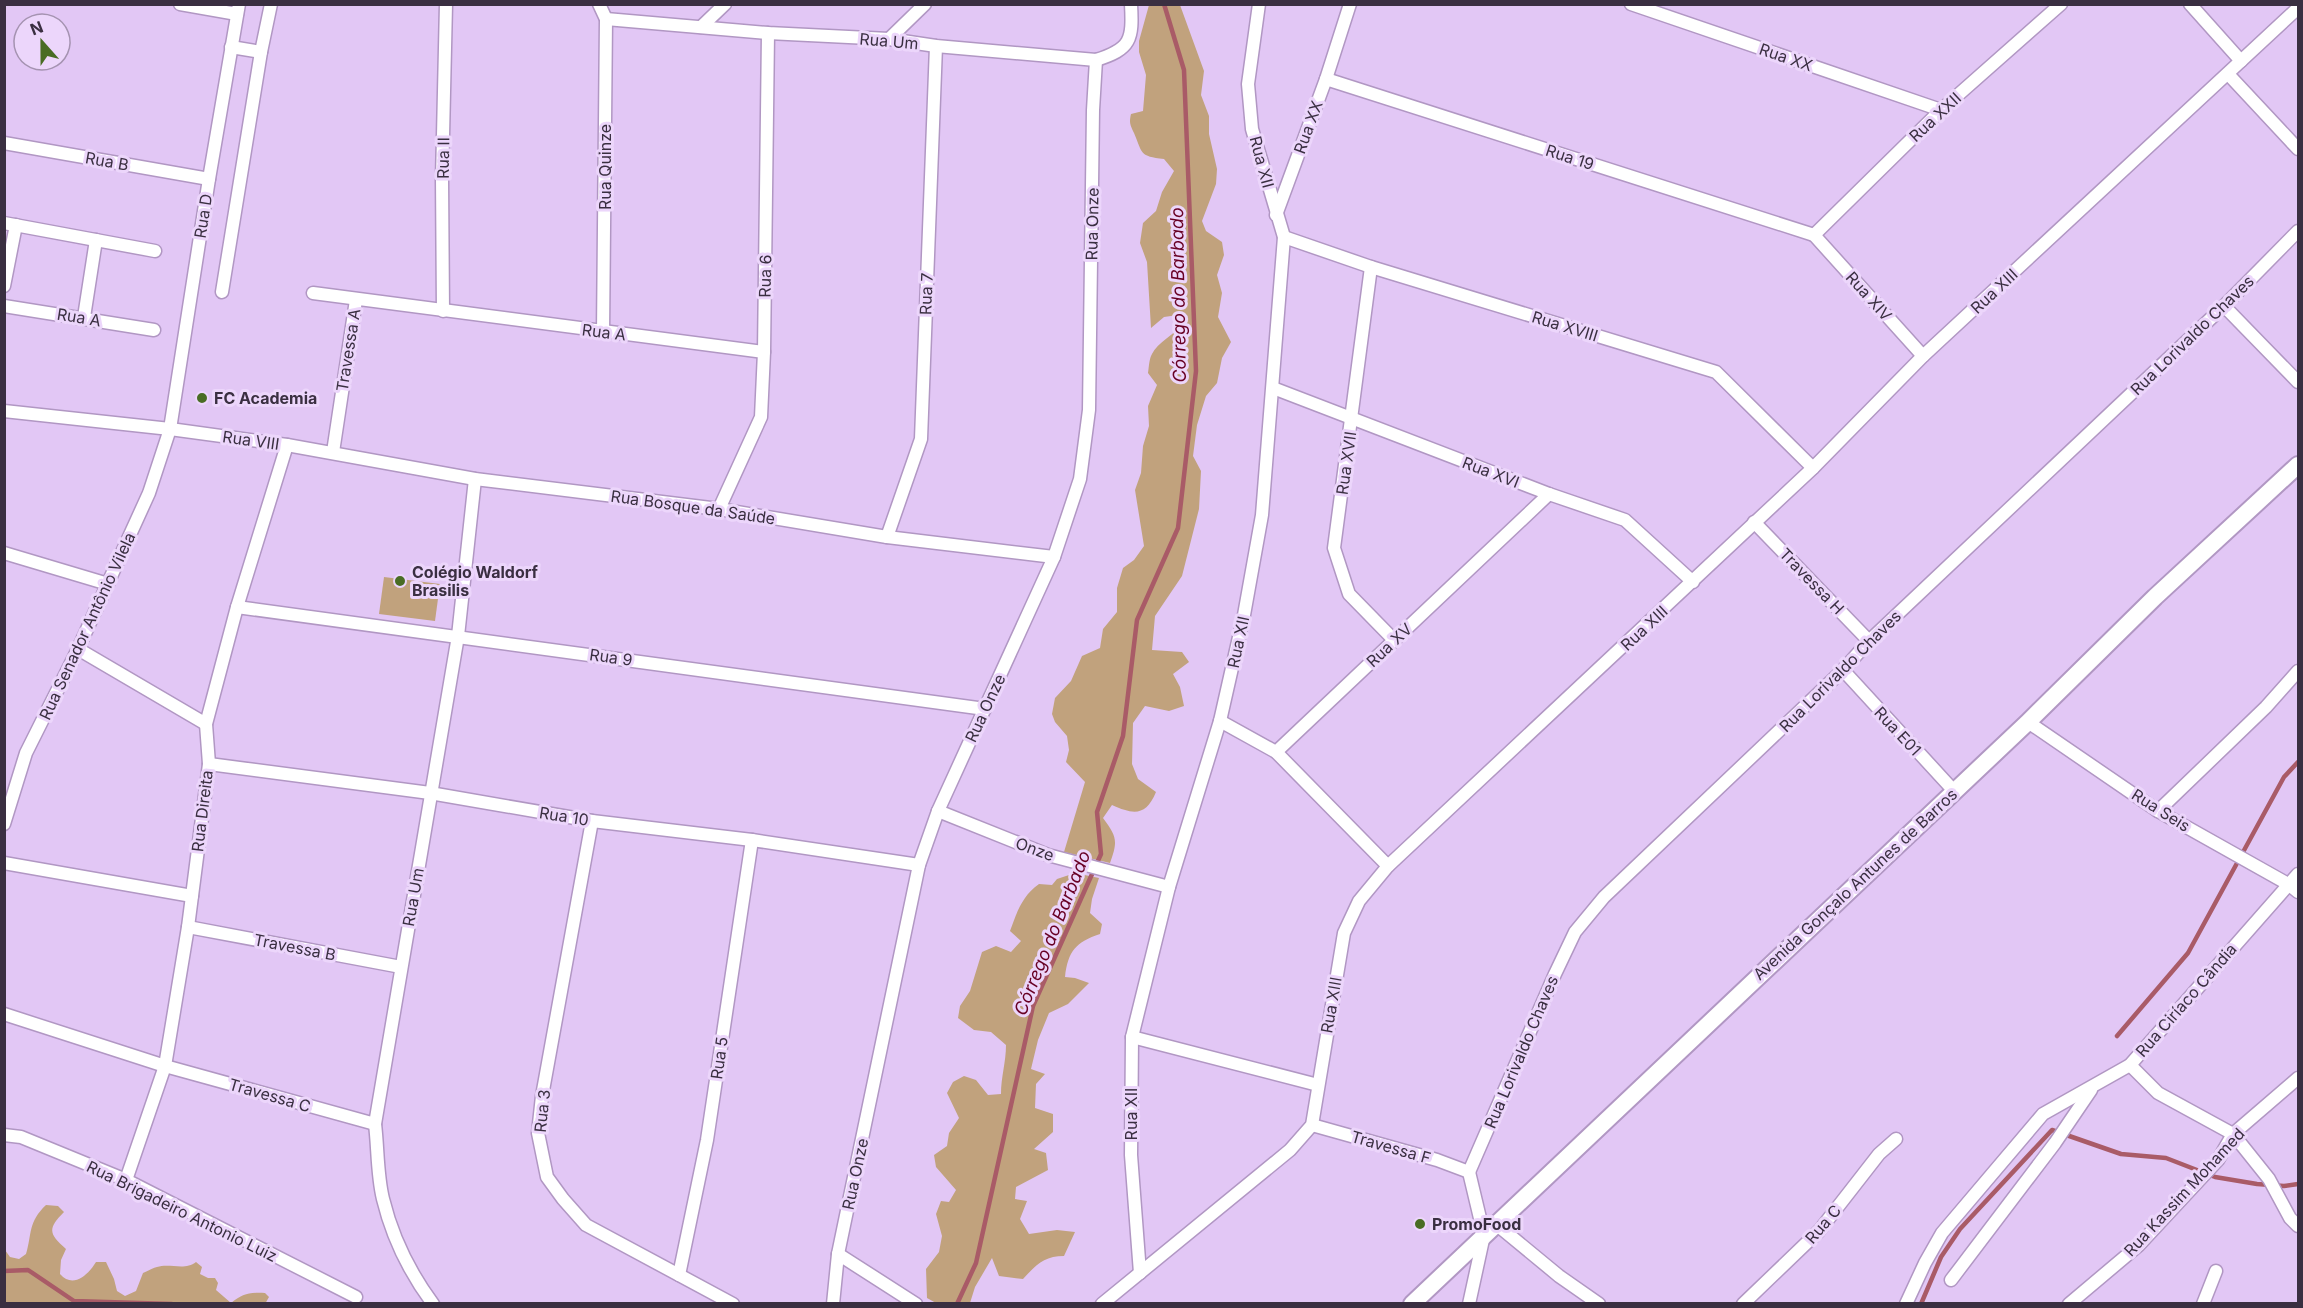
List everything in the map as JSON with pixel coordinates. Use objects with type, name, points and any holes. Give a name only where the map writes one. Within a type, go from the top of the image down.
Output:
[{"type":"main road","name":"Avenida Gonçalo Antunes de Barros","points":[[1412,1304],[2028,722],[2155,597],[2298,465]]},
{"type":"street","points":[[180,4],[238,9]]},
{"type":"street","points":[[222,292],[261,52],[271,4]]},
{"type":"street","name":"Rua II","points":[[443,311],[442,179],[446,4]]},
{"type":"street","name":"Rua Quinze","points":[[599,4],[606,19],[603,332]]},
{"type":"street","points":[[700,27],[725,4]]},
{"type":"street","points":[[889,39],[925,4]]},
{"type":"street","points":[[1096,60],[1115,54],[1127,43],[1133,31],[1131,4]]},
{"type":"street","name":"Rua XII","points":[[1140,1273],[1131,1155],[1132,1037],[1169,887],[1220,721],[1244,615],[1262,515],[1284,237],[1252,129],[1248,84],[1259,4]]},
{"type":"street","name":"Rua XX","points":[[1276,215],[1326,79],[1350,4]]},
{"type":"street","name":"Rua XX","points":[[1631,4],[1941,110]]},
{"type":"street","name":"Rua XXII","points":[[1814,235],[1941,110],[2061,4]]},
{"type":"street","points":[[2190,4],[2241,61]]},
{"type":"street","name":"Rua XIII","points":[[1312,1125],[1344,933],[1359,901],[1388,866],[1813,468],[1923,356],[2298,8]]},
{"type":"street","name":"Rua D","points":[[170,429],[238,9]]},
{"type":"street","name":"Rua Um","points":[[606,19],[768,33],[889,39],[936,46],[1096,60]]},
{"type":"street","name":"Rua 6","points":[[719,509],[761,417],[764,352],[768,33]]},
{"type":"street","name":"Rua 7","points":[[887,537],[921,439],[936,46]]},
{"type":"street","points":[[231,47],[261,52]]},
{"type":"street","name":"Rua Onze","points":[[833,1304],[838,1254],[919,865],[938,811],[1054,556],[1080,479],[1089,410],[1093,110],[1096,60]]},
{"type":"street","points":[[2228,74],[2298,149]]},
{"type":"street","name":"Rua 19","points":[[1326,79],[1814,235]]},
{"type":"street","name":"Rua B","points":[[4,143],[209,179]]},
{"type":"street","points":[[4,286],[10,224],[155,251]]},
{"type":"street","name":"Rua Lorivaldo Chaves","points":[[1469,1172],[1575,932],[1604,897],[1843,670],[1869,641],[2224,306],[2298,231]]},
{"type":"street","name":"Rua XIV","points":[[1814,235],[1923,356]]},
{"type":"street","name":"Rua XVIII","points":[[1284,237],[1371,267],[1716,372],[1813,468]]},
{"type":"street","points":[[84,317],[96,240]]},
{"type":"street","name":"Rua XVII","points":[[1371,267],[1334,548],[1349,594],[1394,639]]},
{"type":"street","points":[[313,293],[356,300]]},
{"type":"street","name":"Travessa A","points":[[333,452],[356,300],[443,311]]},
{"type":"street","name":"Rua A","points":[[4,306],[154,330]]},
{"type":"street","points":[[2224,306],[2298,382]]},
{"type":"street","name":"Rua A","points":[[443,311],[764,352]]},
{"type":"street","name":"Rua XVI","points":[[1273,388],[1549,494],[1625,520],[1693,582]]},
{"type":"street","name":"Rua VIII","points":[[4,411],[170,429],[333,452]]},
{"type":"street","name":"Rua Senador Antônio Vilela","points":[[4,824],[26,753],[78,649],[149,493],[170,429]]},
{"type":"street","name":"Rua Direita","points":[[126,1180],[165,1066],[188,927],[209,764],[206,724],[237,607],[287,445]]},
{"type":"street","name":"Rua Bosque da Saúde","points":[[333,452],[475,479],[719,509],[887,537],[1054,556]]},
{"type":"street","name":"Rua Um","points":[[433,1304],[418,1285],[398,1243],[382,1198],[375,1124],[458,636],[475,479]]},
{"type":"street","name":"Rua XV","points":[[1276,752],[1549,494]]},
{"type":"street","name":"Travessa H","points":[[1754,522],[1869,641]]},
{"type":"street","points":[[4,553],[108,584]]},
{"type":"street","name":"Rua 9","points":[[237,607],[985,708]]},
{"type":"street","points":[[78,649],[206,724]]},
{"type":"street","name":"Rua E01","points":[[1843,670],[1954,791]]},
{"type":"street","points":[[2158,811],[2266,707],[2298,671]]},
{"type":"street","points":[[1220,721],[1276,752],[1388,866]]},
{"type":"street","name":"Rua Seis","points":[[2028,722],[2158,811],[2288,884],[2298,892]]},
{"type":"street","name":"Rua 10","points":[[209,764],[430,793],[592,821],[752,840],[919,865]]},
{"type":"street","name":"Onze","points":[[938,811],[1048,855],[1169,887]]},
{"type":"street","name":"Rua 3","points":[[592,821],[542,1096],[538,1133],[547,1178],[586,1225],[733,1304]]},
{"type":"street","name":"Rua 5","points":[[679,1275],[707,1140],[752,840]]},
{"type":"street","points":[[4,863],[192,897]]},
{"type":"street","name":"Rua Ciríaco Cândia","points":[[1906,1304],[1942,1233],[2043,1114],[2130,1065],[2298,874]]},
{"type":"street","name":"Travessa B","points":[[188,927],[401,967]]},
{"type":"street","name":"Travessa C","points":[[4,1014],[165,1066],[375,1124]]},
{"type":"street","points":[[1132,1037],[1317,1085]]},
{"type":"street","points":[[2130,1065],[2158,1093],[2233,1134],[2269,1179],[2290,1218],[2298,1227]]},
{"type":"street","name":"Rua Kassim Mohamed","points":[[2068,1304],[2139,1245],[2212,1165],[2233,1134],[2298,1078]]},
{"type":"street","points":[[1951,1280],[2055,1143],[2092,1088]]},
{"type":"street","points":[[1102,1304],[1283,1156],[1312,1125]]},
{"type":"street","name":"Travessa F","points":[[1312,1125],[1437,1160],[1469,1172]]},
{"type":"street","name":"Rua Brigadeiro Antonio Luiz","points":[[4,1135],[21,1137],[126,1180],[356,1297]]},
{"type":"street","name":"Rua C","points":[[1743,1304],[1819,1231],[1879,1154],[1896,1139]]},
{"type":"street","points":[[1469,1172],[1490,1230],[1469,1304]]},
{"type":"street","points":[[1490,1230],[1599,1304]]},
{"type":"street","points":[[838,1254],[916,1304]]},
{"type":"street","points":[[2203,1304],[2216,1272]]},
{"type":"shaded area","points":[[1149,5],[1180,5],[1204,71],[1201,95],[1209,116],[1209,134],[1217,169],[1216,184],[1202,221],[1206,231],[1222,242],[1224,255],[1217,275],[1222,293],[1218,317],[1231,342],[1222,358],[1217,383],[1206,396],[1197,425],[1193,456],[1201,471],[1199,509],[1182,576],[1155,616],[1152,650],[1182,652],[1189,662],[1173,674],[1180,687],[1184,706],[1169,711],[1145,706],[1133,723],[1132,764],[1138,779],[1156,792],[1148,806],[1143,809],[1133,812],[1112,805],[1103,818],[1115,839],[1110,863],[1064,852],[1085,782],[1066,762],[1069,750],[1067,736],[1055,722],[1052,714],[1055,698],[1071,681],[1082,656],[1100,648],[1103,629],[1117,612],[1117,588],[1123,568],[1134,560],[1144,546],[1135,490],[1141,473],[1143,446],[1149,426],[1148,406],[1157,385],[1148,373],[1150,361],[1158,346],[1184,323],[1178,315],[1164,317],[1151,328],[1147,262],[1140,243],[1143,223],[1156,211],[1162,192],[1174,171],[1164,159],[1150,157],[1143,153],[1130,124],[1131,114],[1143,111],[1146,75],[1139,52],[1139,41]]},
{"type":"shaded area","points":[[384,577],[440,584],[435,621],[379,614]]},
{"type":"shaded area","points":[[1075,873],[1099,878],[1090,913],[1102,924],[1100,934],[1079,944],[1071,954],[1066,968],[1065,977],[1089,983],[1068,1004],[1049,1013],[1038,1040],[1031,1069],[1045,1074],[1036,1084],[1035,1108],[1053,1114],[1053,1132],[1034,1149],[1046,1153],[1048,1170],[1016,1187],[1015,1199],[1027,1201],[1020,1219],[1029,1234],[1057,1230],[1075,1232],[1064,1256],[1041,1262],[1023,1279],[999,1276],[992,1258],[975,1287],[970,1303],[936,1303],[927,1298],[926,1269],[939,1252],[942,1236],[936,1214],[941,1201],[949,1202],[956,1190],[936,1167],[934,1155],[947,1146],[949,1133],[959,1118],[947,1093],[953,1082],[964,1076],[976,1080],[988,1095],[1001,1094],[1006,1051],[1006,1045],[991,1032],[974,1030],[958,1018],[960,1006],[970,991],[982,952],[996,946],[1011,952],[1021,941],[1010,931],[1028,894],[1039,884],[1052,885],[1057,879]]},
{"type":"shaded area","points":[[46,1205],[58,1206],[64,1212],[52,1231],[66,1249],[61,1260],[60,1274],[65,1278],[75,1280],[85,1275],[96,1262],[106,1262],[117,1291],[125,1296],[136,1291],[143,1273],[157,1267],[187,1266],[196,1262],[202,1267],[200,1274],[208,1278],[215,1278],[218,1283],[216,1290],[231,1303],[251,1293],[265,1293],[269,1297],[265,1304],[5,1303],[5,1250],[10,1257],[19,1259],[26,1254],[33,1222]]},
{"type":"waterway","name":"Córrego do Barbado","points":[[957,1304],[976,1263],[1033,1006],[1101,854],[1097,812],[1123,736],[1137,620],[1178,528],[1196,371],[1184,70],[1164,4]]},
{"type":"waterway","points":[[2117,1036],[2188,953],[2284,777],[2298,762]]},
{"type":"waterway","points":[[1921,1304],[1941,1257],[1960,1229],[2052,1130],[2121,1154],[2166,1158],[2215,1177],[2257,1184],[2284,1186],[2298,1184]]},
{"type":"waterway","points":[[4,1271],[28,1270],[74,1301],[172,1304]]},
{"type":"place","name":"FC Academia","points":[[202,398]]},
{"type":"place","name":"Colégio Waldorf Brasilis","points":[[400,581]]},
{"type":"place","name":"PromoFood","points":[[1420,1224]]}]
